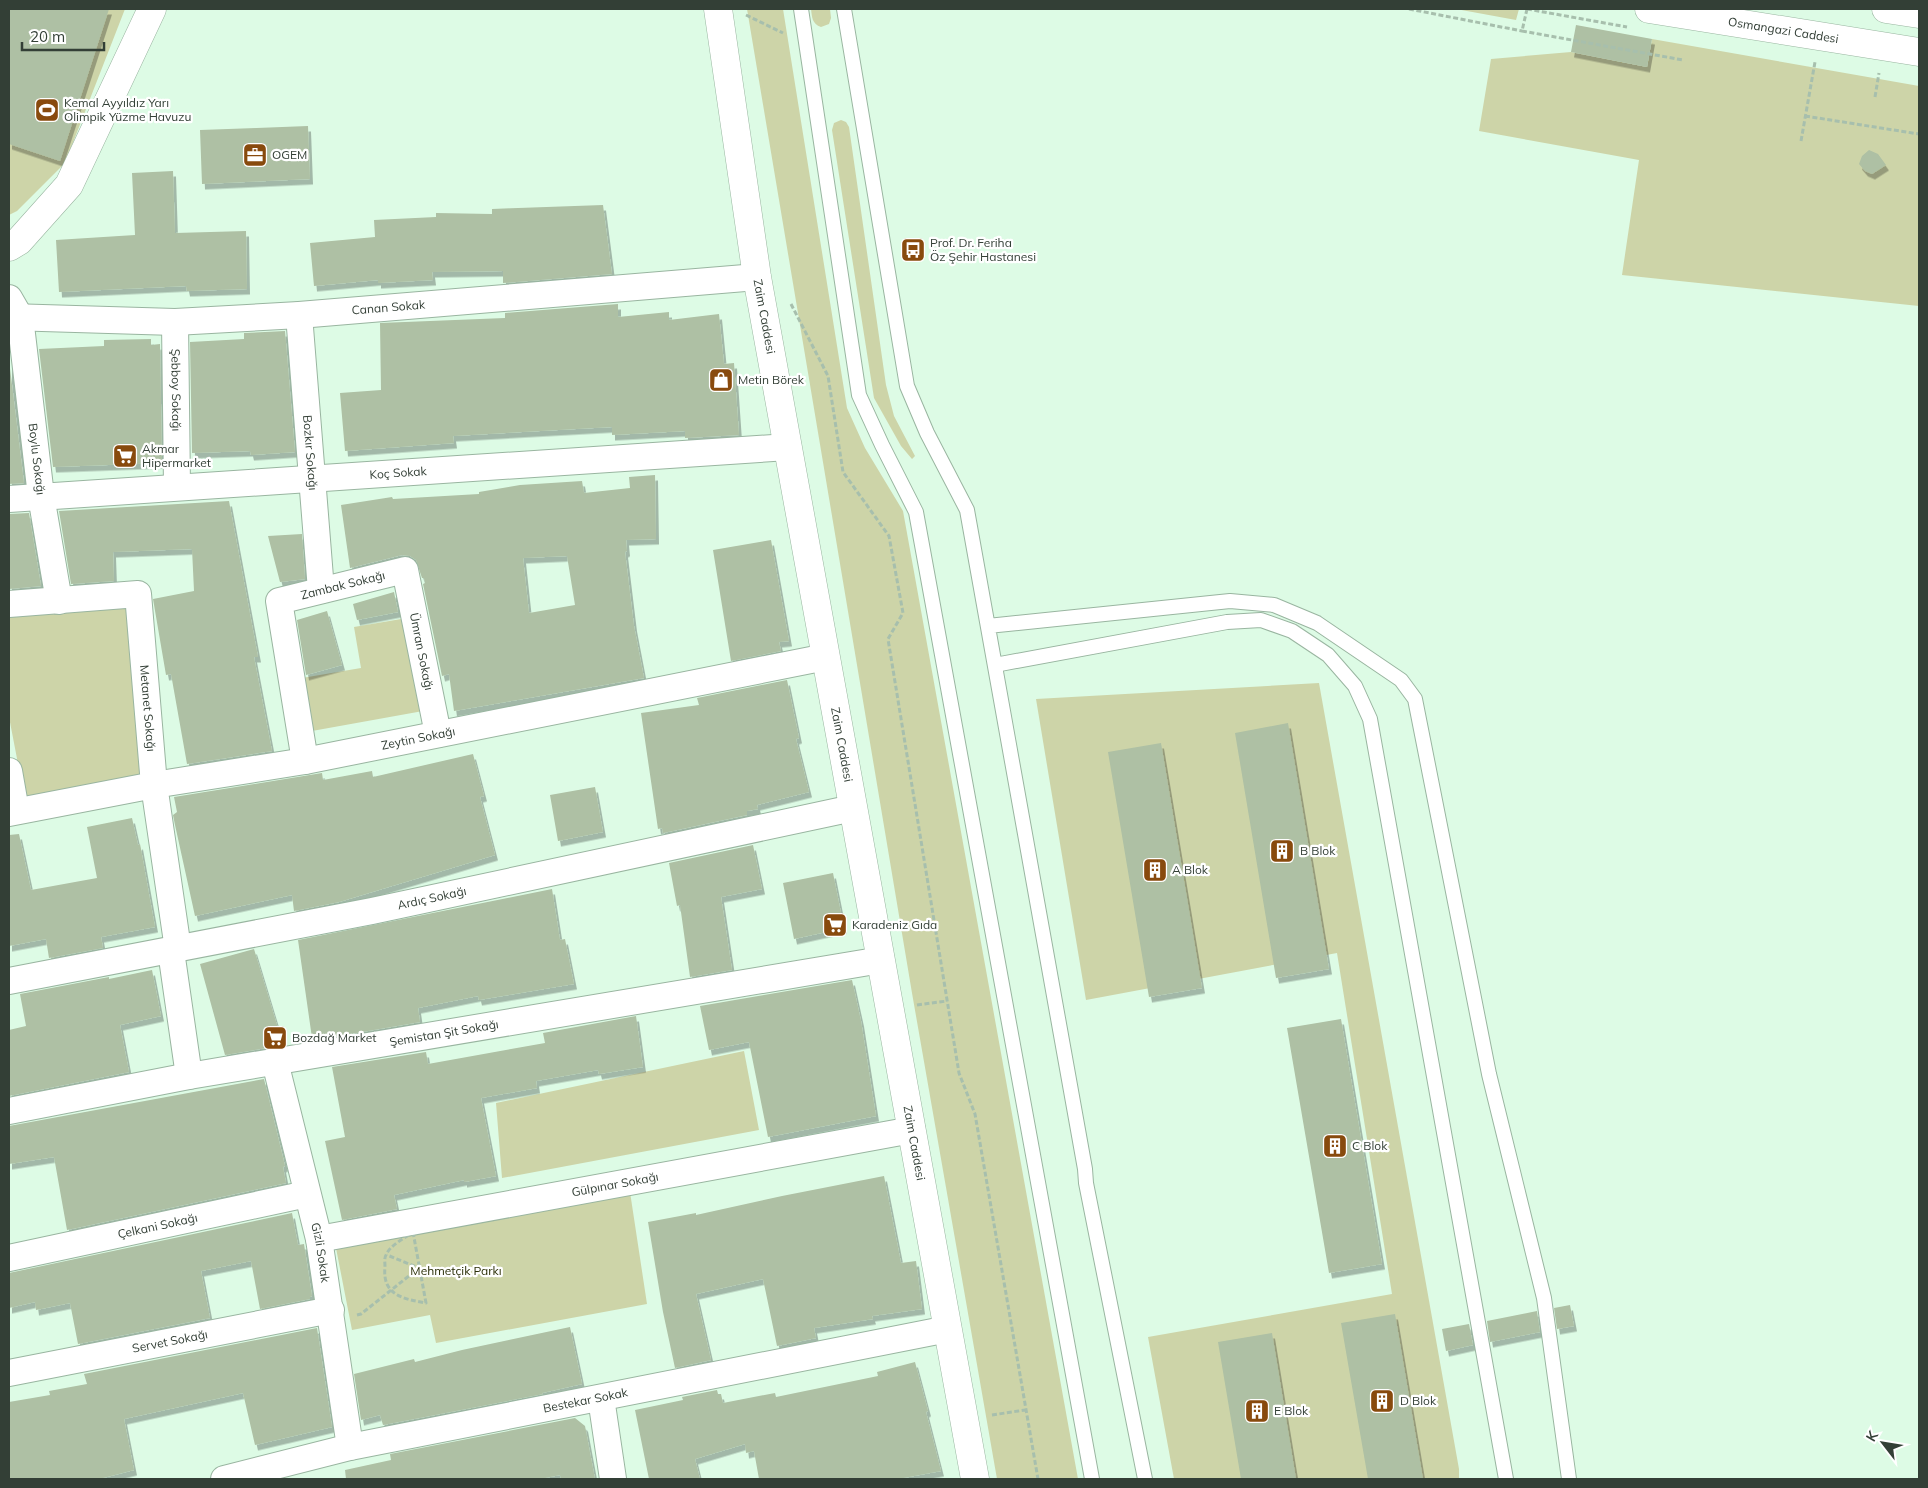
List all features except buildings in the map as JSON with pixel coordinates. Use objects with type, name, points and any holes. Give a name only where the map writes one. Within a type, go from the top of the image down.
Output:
[{"type":"street","points":[[9,247],[19,241],[69,185],[152,9]]},
{"type":"street","name":"Osmangazi Caddesi","points":[[1649,9],[1919,52]]},
{"type":"street","points":[[1886,9],[1919,14]]},
{"type":"street","name":"Zaim Caddesi","points":[[730,11],[757,277],[975,1479]]},
{"type":"street","name":"Canan Sokak","points":[[13,310],[175,322],[299,315],[757,277]]},
{"type":"street","name":"Boylu Sokağı","points":[[13,310],[59,601]]},
{"type":"street","name":"Bozkır Sokağı","points":[[299,315],[321,590]]},
{"type":"street","name":"Şebboy Sokağı","points":[[175,322],[177,487]]},
{"type":"street","name":"Koç Sokak","points":[[9,499],[788,447]]},
{"type":"street","name":"Zambak Sokağı","points":[[305,761],[279,601],[405,570]]},
{"type":"street","name":"Ümran Sokağı","points":[[405,570],[438,734]]},
{"type":"street","name":"Metanet Sokağı","points":[[9,604],[138,594],[154,785],[189,1076]]},
{"type":"street","name":"Zeytin Sokağı","points":[[13,812],[154,785],[305,761],[826,658]]},
{"type":"street","points":[[9,771],[13,812]]},
{"type":"street","name":"Ardıç Sokağı","points":[[9,981],[381,909],[853,808]]},
{"type":"street","name":"Şemistan Şit Sokağı","points":[[9,1110],[189,1076],[880,960]]},
{"type":"street","name":"Gizli Sokak","points":[[275,1062],[319,1239],[350,1447]]},
{"type":"street","name":"Gülpınar Sokağı","points":[[319,1239],[912,1130]]},
{"type":"street","name":"Çelkani Sokağı","points":[[9,1258],[307,1194]]},
{"type":"street","name":"Servet Sokağı","points":[[9,1373],[331,1315]]},
{"type":"street","name":"Bestekar Sokak","points":[[235,1478],[350,1447],[948,1329]]},
{"type":"street","points":[[600,1398],[613,1479]]},
{"type":"lane","points":[[801,9],[859,395],[916,512],[1092,1479]]},
{"type":"lane","points":[[844,9],[907,386],[927,433],[967,510],[1086,1183],[1145,1479]]},
{"type":"lane","points":[[988,626],[1230,601],[1274,605],[1324,629],[1401,680],[1415,699],[1489,1074],[1544,1298],[1569,1479]]},
{"type":"lane","points":[[995,665],[1227,622],[1261,620],[1292,631],[1328,655],[1355,686],[1370,719],[1506,1479]]},
{"type":"path","points":[[1409,9],[1683,60]]},
{"type":"path","points":[[1522,31],[1527,9]]},
{"type":"path","points":[[730,11],[806,45]]},
{"type":"path","points":[[1801,141],[1820,36]]},
{"type":"path","points":[[1806,116],[1919,134]]},
{"type":"path","points":[[788,298],[828,376],[843,472],[889,536],[903,613],[888,639],[960,1073],[975,1114],[1038,1479]]},
{"type":"path","points":[[413,1232],[419,1268],[426,1303],[403,1300],[390,1290],[384,1274],[386,1255],[396,1243],[413,1232]]},
{"type":"path","points":[[386,1255],[419,1268]]},
{"type":"path","points":[[331,1315],[361,1314],[419,1268]]},
{"type":"path","points":[[964,1420],[1025,1410]]},
{"type":"green space","name":"Kemal Ayyıldız Yarı Olimpik Yüzme Havuzu","points":[[9,9],[125,9],[65,163],[17,211],[9,215]]},
{"type":"green space","points":[[747,9],[783,9],[847,408],[865,448],[903,511],[1078,1479],[997,1479],[912,993]]},
{"type":"green space","points":[[811,9],[830,9],[831,18],[829,24],[821,27],[816,24],[813,20]]},
{"type":"green space","points":[[1456,9],[1519,9],[1516,20]]},
{"type":"green space","points":[[1652,39],[1919,86],[1919,306],[1622,275],[1639,160],[1479,131],[1491,59],[1571,52],[1647,67]]},
{"type":"green space","points":[[841,120],[846,122],[849,127],[886,385],[894,416],[915,456],[912,459],[901,446],[874,398],[832,130],[834,123]]},
{"type":"green space","points":[[130,602],[145,775],[25,800],[9,717],[9,610]]},
{"type":"green space","points":[[407,618],[423,711],[312,731],[302,678],[361,668],[354,627]]},
{"type":"green space","points":[[1319,683],[1459,1469],[1459,1479],[1174,1479],[1148,1337],[1392,1294],[1337,953],[1086,1000],[1036,699]]},
{"type":"green space","points":[[744,1051],[759,1130],[502,1178],[496,1103]]},
{"type":"green space","name":"Mehmetçik Parkı","points":[[630,1192],[647,1304],[436,1343],[430,1315],[352,1330],[335,1243]]},
{"type":"place","name":"Kemal Ayyıldız Yarı Olimpik Yüzme Havuzu","points":[[47,110]]},
{"type":"place","name":"OGEM","points":[[255,155]]},
{"type":"place","name":"Prof. Dr. Feriha Öz Şehir Hastanesi","points":[[913,250]]},
{"type":"place","name":"Metin Börek","points":[[721,380]]},
{"type":"place","name":"Akmar Hipermarket","points":[[125,456]]},
{"type":"place","name":"B Blok","points":[[1282,851]]},
{"type":"place","name":"A Blok","points":[[1155,870]]},
{"type":"place","name":"Karadeniz Gıda","points":[[835,925]]},
{"type":"place","name":"Bozdağ Market","points":[[275,1038]]},
{"type":"place","name":"C Blok","points":[[1335,1146]]},
{"type":"place","name":"D Blok","points":[[1382,1401]]},
{"type":"place","name":"E Blok","points":[[1257,1411]]}]
